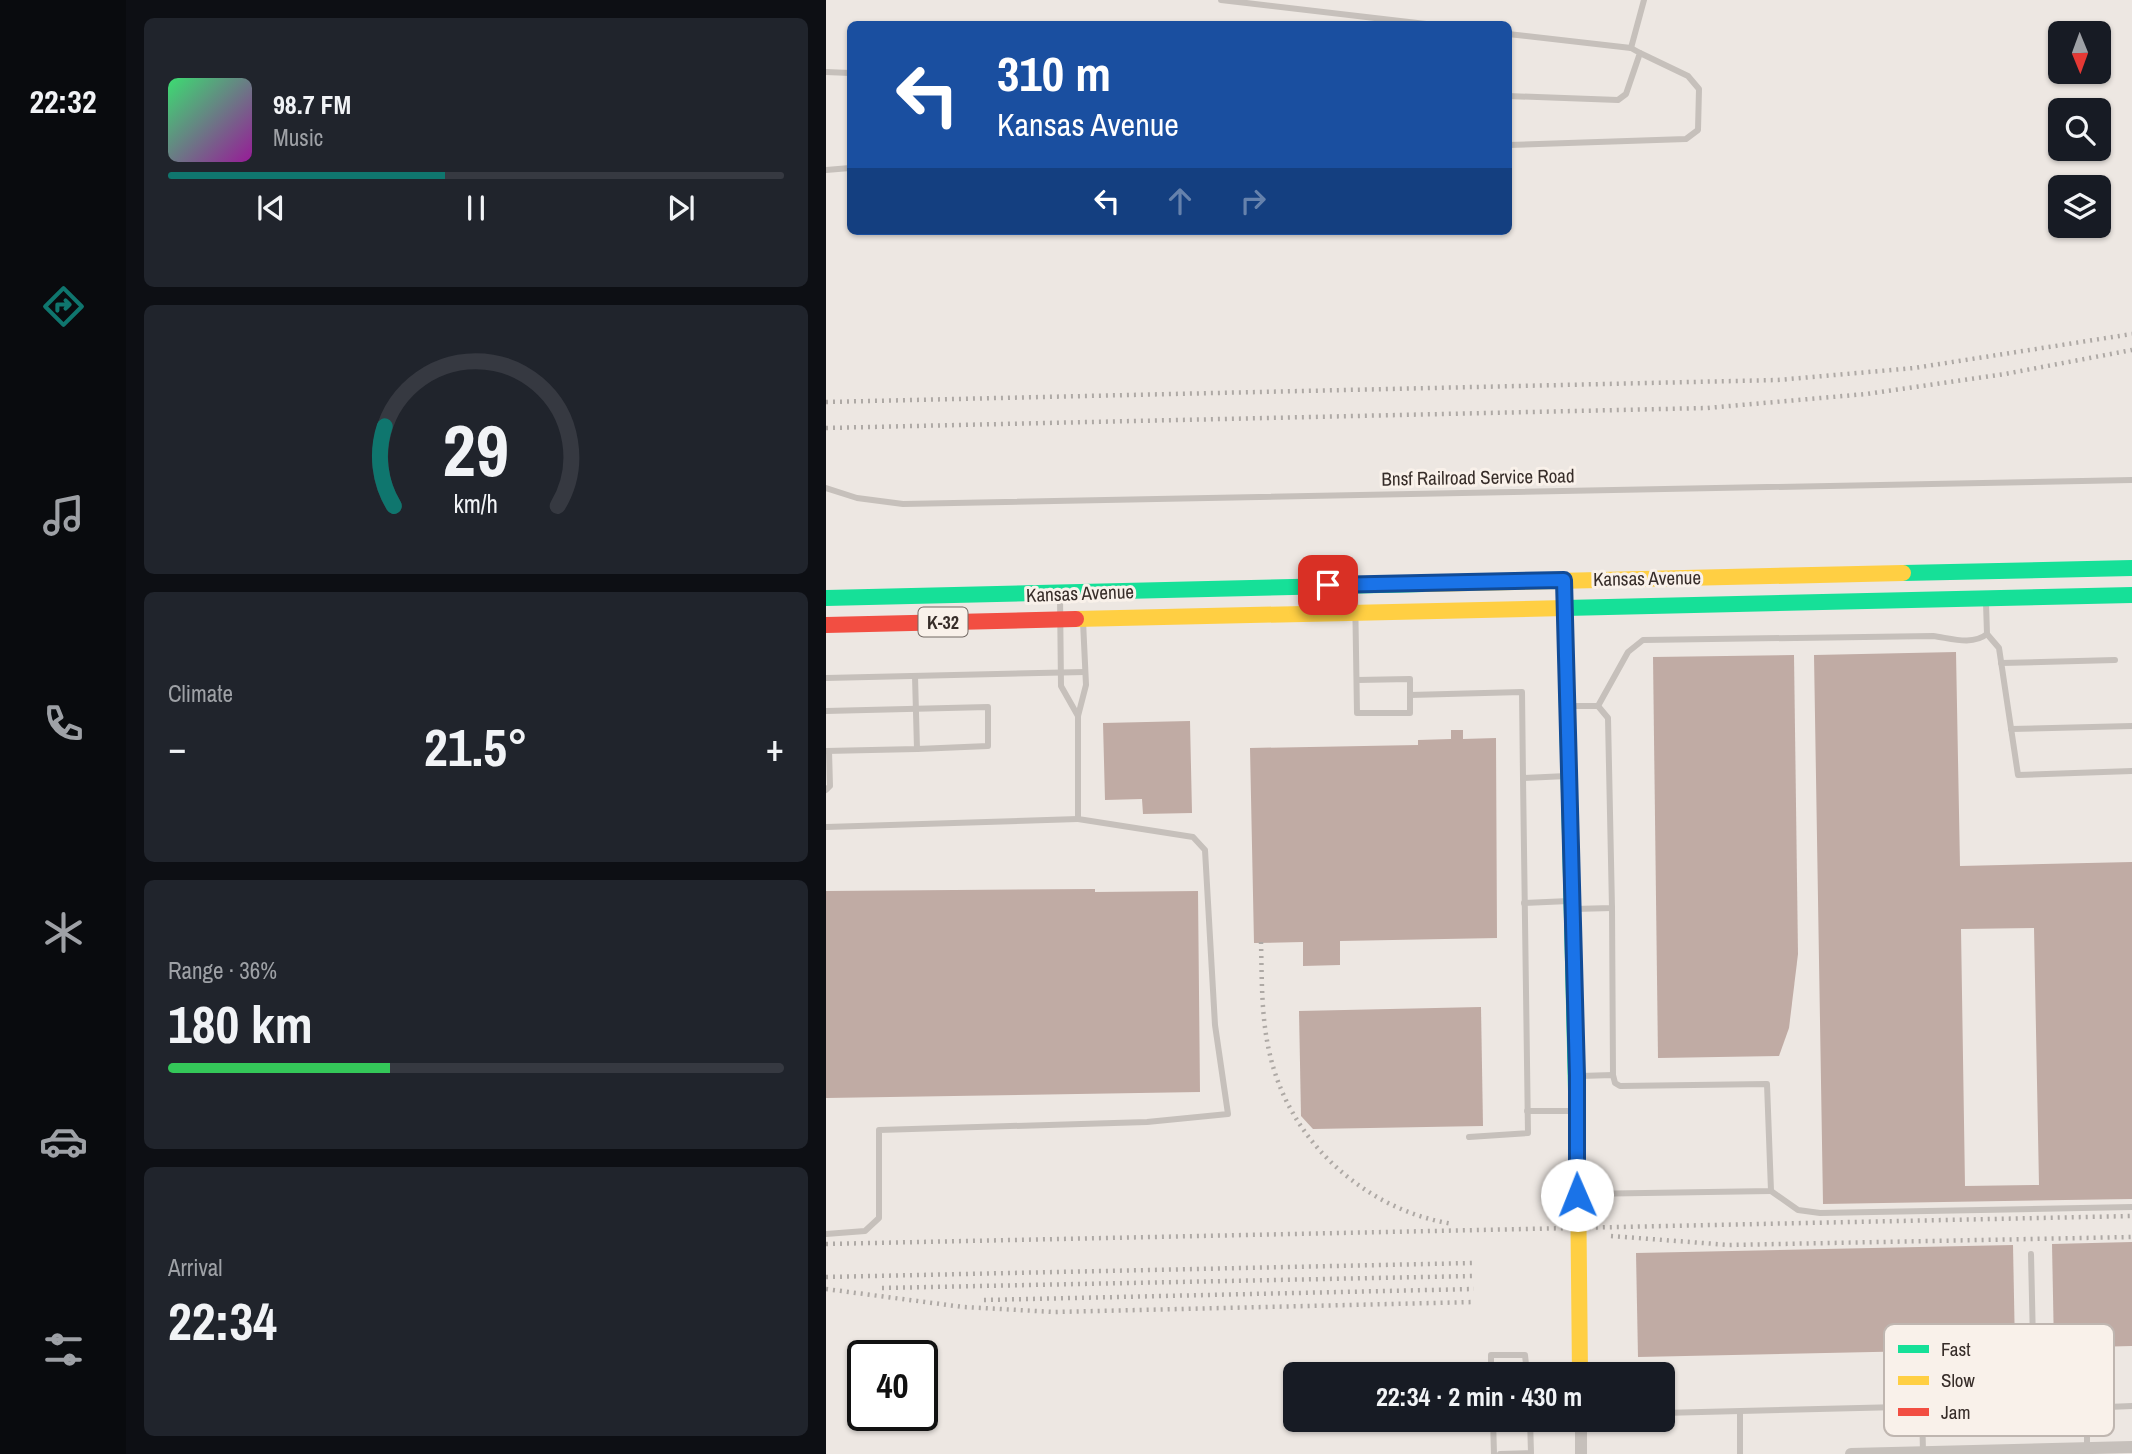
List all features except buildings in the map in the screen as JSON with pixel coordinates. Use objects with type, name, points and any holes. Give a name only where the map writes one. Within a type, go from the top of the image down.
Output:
[{"type":"main road","name":"Kansas Avenue","points":[[826,598],[2132,568]]},
{"type":"main road","points":[[1564,580],[1577,1076],[1575,1111],[1580,1362]]},
{"type":"main road","name":"Kansas Avenue","points":[[826,625],[2132,595]]},
{"type":"street","points":[[1581,1432],[1581,1454]]},
{"type":"street","points":[[1851,1454],[2132,1447]]},
{"type":"lane","points":[[1221,0],[1400,21]]},
{"type":"lane","points":[[1630,48],[1644,0]]},
{"type":"lane","points":[[1512,34],[1630,48],[1688,76],[1699,89],[1698,130],[1686,139],[1512,145]]},
{"type":"lane","points":[[1512,96],[1618,100],[1626,94],[1640,53]]},
{"type":"lane","points":[[826,72],[847,73]]},
{"type":"lane","points":[[826,170],[847,168]]},
{"type":"lane","name":"Bnsf Railroad Service Road","points":[[826,488],[857,498],[904,504],[2132,480]]},
{"type":"lane","points":[[1355,585],[1357,713],[1410,713],[1410,679],[1357,680]]},
{"type":"lane","points":[[1059,594],[1062,686],[1077,716]]},
{"type":"lane","points":[[1986,598],[1987,634],[1999,648],[2018,775],[2132,771]]},
{"type":"lane","points":[[1079,819],[1077,716],[1086,685],[1083,619]]},
{"type":"lane","points":[[1598,706],[1628,652],[1643,640],[1933,636],[1968,641],[1979,640],[1987,634]]},
{"type":"lane","points":[[2001,663],[2115,660]]},
{"type":"lane","points":[[826,678],[1085,672]]},
{"type":"lane","points":[[915,676],[917,749]]},
{"type":"lane","points":[[1410,695],[1522,692],[1528,1133],[1469,1137]]},
{"type":"lane","points":[[1567,706],[1598,706]]},
{"type":"lane","points":[[1598,706],[1608,718],[1615,1083],[1620,1086],[1767,1084],[1771,1191]]},
{"type":"lane","points":[[826,712],[988,707],[988,747],[828,751],[830,786],[826,790]]},
{"type":"lane","points":[[2011,729],[2132,726]]},
{"type":"lane","points":[[1523,778],[1569,776]]},
{"type":"lane","points":[[826,827],[1079,819],[1193,837],[1205,850],[1215,1025],[1228,1114],[1147,1122],[879,1130],[879,1218],[865,1231],[826,1234]]},
{"type":"lane","points":[[1524,903],[1612,908]]},
{"type":"lane","points":[[1577,1076],[1613,1075]]},
{"type":"lane","points":[[1527,1111],[1575,1111]]},
{"type":"lane","points":[[1577,1195],[1771,1191],[1798,1210],[1820,1213],[2132,1207]]},
{"type":"lane","points":[[2031,1254],[2033,1324]]},
{"type":"lane","points":[[1491,1362],[1491,1356],[1525,1355],[1526,1362]]},
{"type":"lane","points":[[2114,1406],[2132,1405]]},
{"type":"lane","points":[[1675,1413],[1884,1410]]},
{"type":"lane","points":[[1740,1412],[1741,1454]]},
{"type":"lane","points":[[1493,1432],[1494,1454]]},
{"type":"lane","points":[[1500,1454],[1531,1453],[1530,1432]]},
{"type":"lane","points":[[2087,1436],[2087,1448]]},
{"type":"railway","points":[[826,402],[1778,380],[1914,368],[2132,334]]},
{"type":"railway","points":[[826,428],[1707,408],[1866,394],[2005,374],[2132,350]]},
{"type":"railway","points":[[1261,942],[1262,999],[1270,1055],[1280,1087],[1313,1143],[1336,1167],[1390,1204],[1453,1224]]},
{"type":"railway","points":[[826,1244],[2132,1216]]},
{"type":"railway","points":[[1611,1236],[1729,1245],[2132,1237]]},
{"type":"railway","points":[[826,1277],[1473,1263]]},
{"type":"railway","points":[[882,1288],[1473,1276]]},
{"type":"railway","points":[[826,1289],[963,1307],[1055,1312],[1475,1302]]},
{"type":"railway","points":[[984,1300],[1474,1289]]},
{"type":"traffic: fast","points":[[1903,573],[2132,568]]},
{"type":"traffic: fast","points":[[1564,580],[1578,1176]]},
{"type":"traffic: fast","points":[[826,598],[1425,584]]},
{"type":"traffic: fast","points":[[1565,608],[2132,595]]},
{"type":"traffic: slow","points":[[1425,584],[1903,573]]},
{"type":"traffic: slow","points":[[1076,619],[1565,608]]},
{"type":"traffic: slow","points":[[1578,1176],[1580,1362]]},
{"type":"traffic: jam","points":[[826,625],[1076,619]]},
{"type":"route","points":[[1328,585],[1564,580],[1577,1076],[1577,1195]]}]
